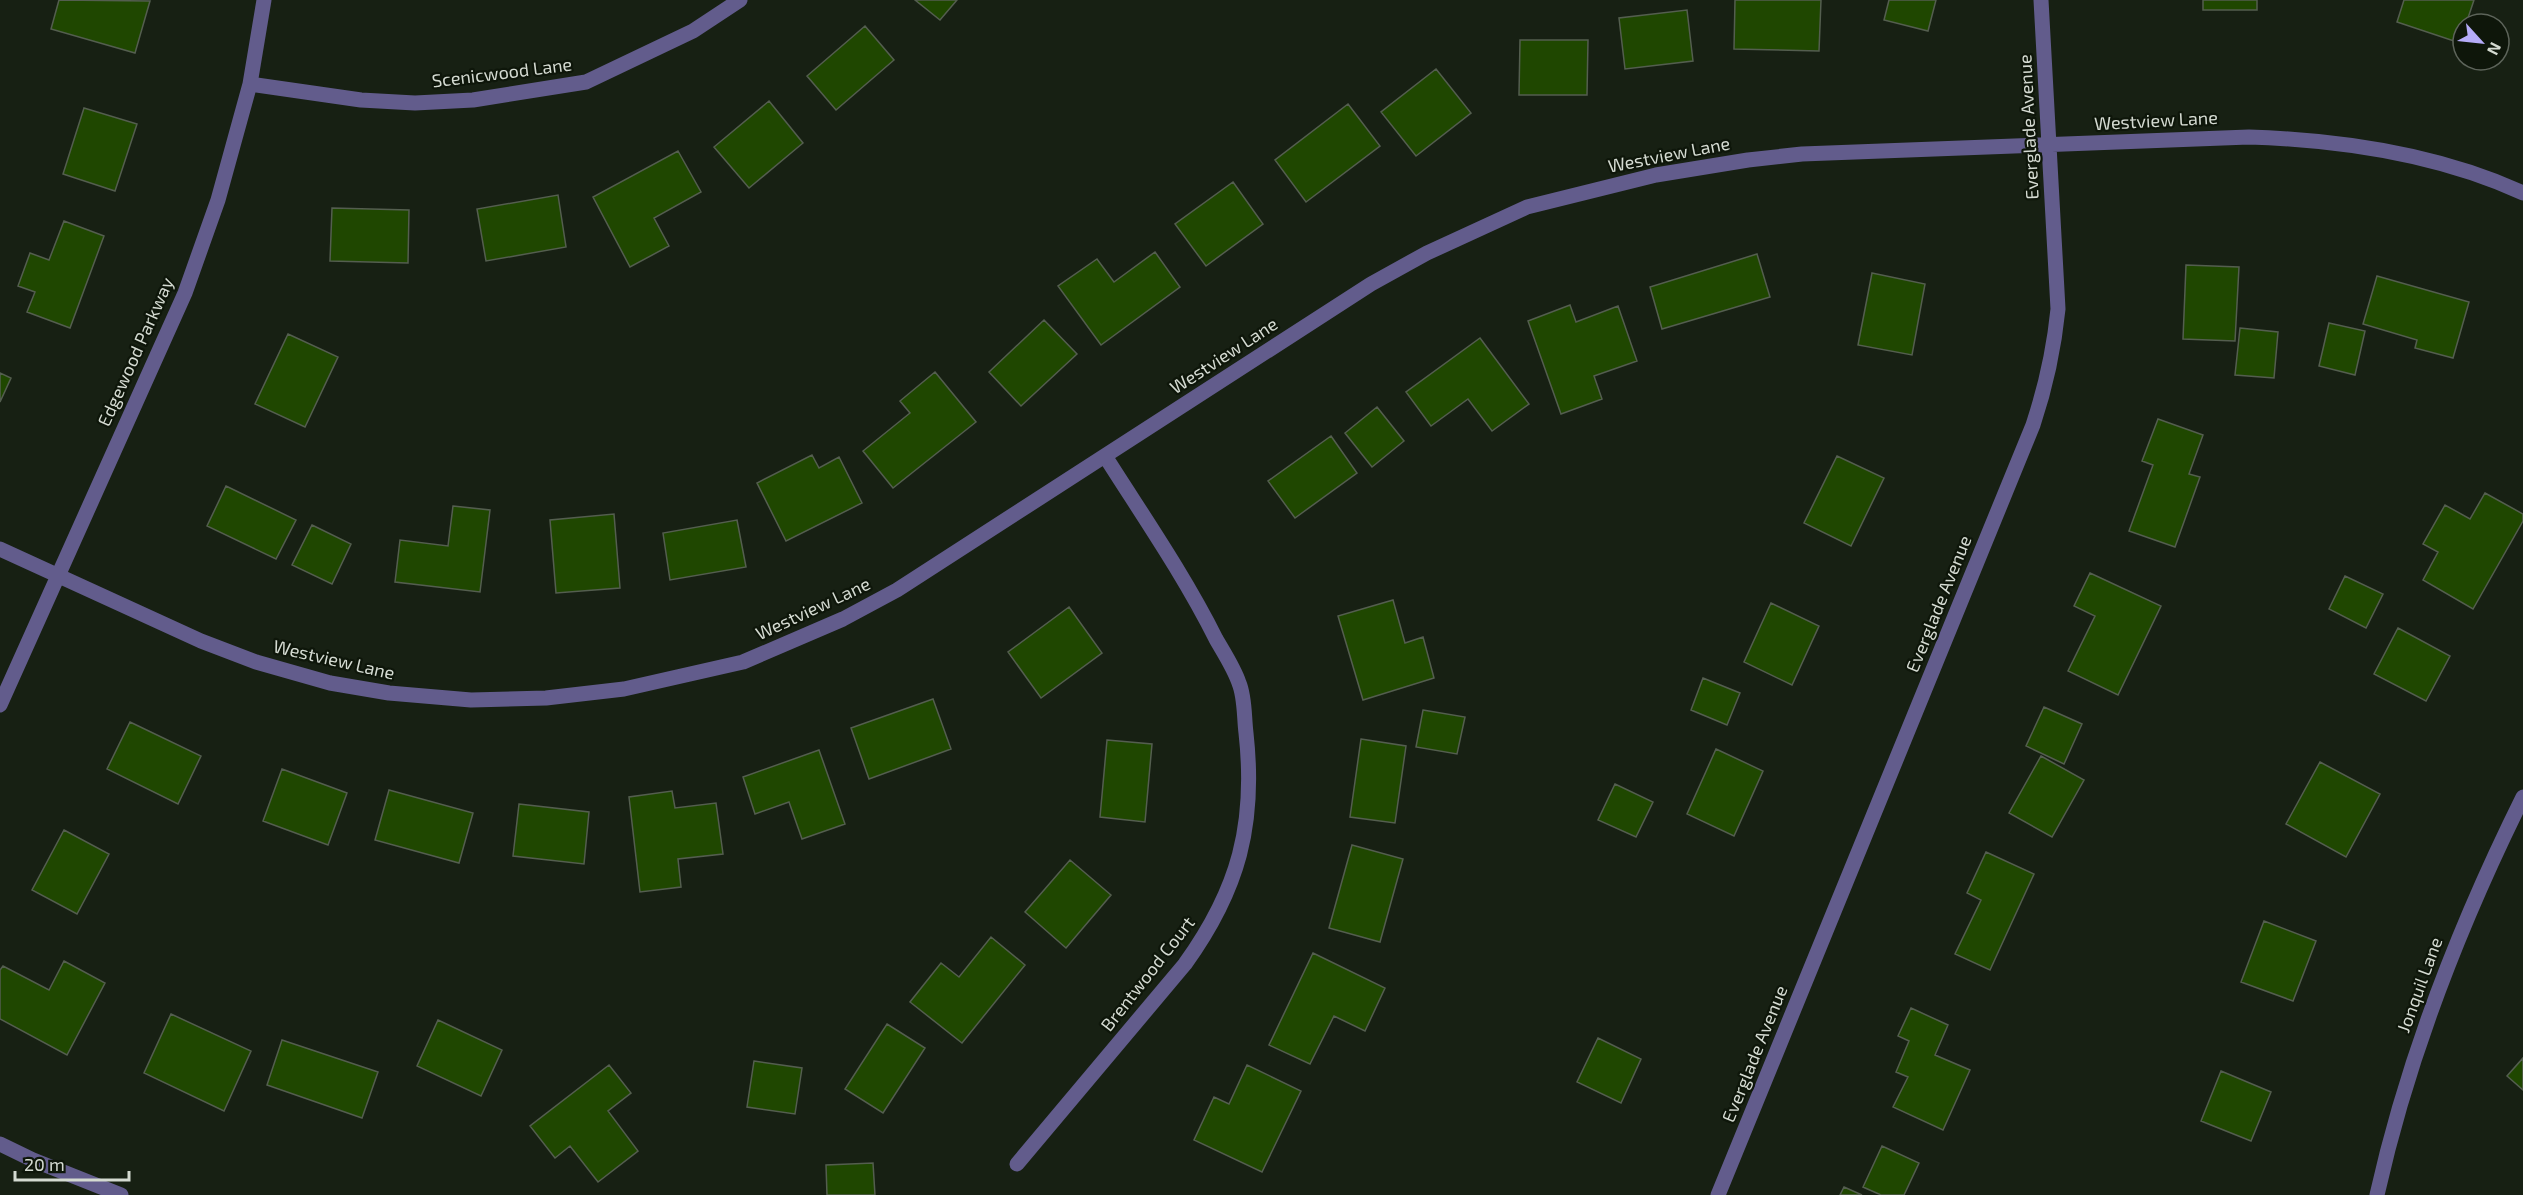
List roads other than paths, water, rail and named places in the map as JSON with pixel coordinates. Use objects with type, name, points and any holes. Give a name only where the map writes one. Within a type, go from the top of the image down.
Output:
[{"type":"street","name":"Edgewood Parkway","points":[[0,705],[184,294],[218,200],[250,84],[264,0]]},
{"type":"street","name":"Scenicwood Lane","points":[[250,84],[361,100],[415,103],[473,100],[586,82],[693,31],[740,0]]},
{"type":"street","name":"Everglade Avenue","points":[[1718,1195],[2033,425],[2045,389],[2058,309],[2041,0]]},
{"type":"street","name":"Westview Lane","points":[[0,549],[201,641],[256,662],[330,682],[389,693],[471,700],[546,698],[624,689],[743,662],[843,619],[897,590],[1371,284],[1427,253],[1527,207],[1656,175],[1802,154],[2250,137],[2305,139],[2371,147],[2449,166],[2523,193]]},
{"type":"street","name":"Brentwood Court","points":[[1017,1164],[1185,964],[1204,938],[1220,909],[1238,861],[1250,797],[1250,770],[1240,685],[1199,606],[1105,456]]},
{"type":"street","name":"Jonquil Lane","points":[[2377,1195],[2388,1145],[2428,1017],[2462,927],[2523,797]]},
{"type":"street","points":[[0,1144],[42,1164],[121,1195]]}]
